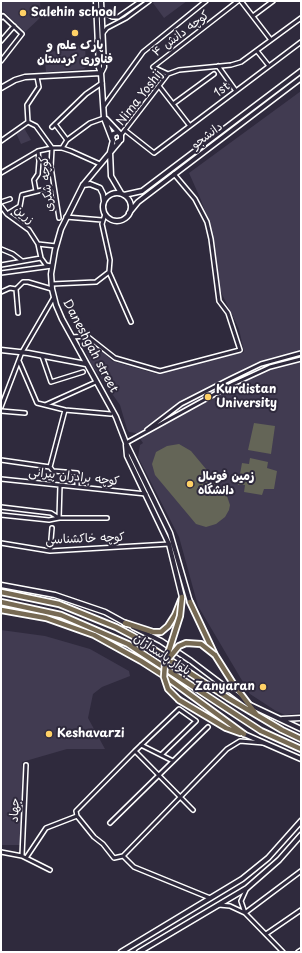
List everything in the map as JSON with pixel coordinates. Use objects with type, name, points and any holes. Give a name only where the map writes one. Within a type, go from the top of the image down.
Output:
[{"type":"main road","name":"بلوار پاسداران","points":[[1,592],[59,604],[116,627],[133,636],[228,698],[282,730],[301,739]]},
{"type":"main road","points":[[125,623],[153,632],[161,632],[168,626],[175,615],[182,597]]},
{"type":"main road","points":[[182,597],[180,616],[165,663],[164,677],[168,689],[179,700],[226,728],[244,734]]},
{"type":"main road","name":"بلوار پاسداران","points":[[1,602],[61,616],[128,644],[261,731],[301,749]]},
{"type":"main road","points":[[190,602],[215,655],[248,704],[258,716]]},
{"type":"main road","points":[[1,610],[46,618],[68,624],[94,635],[166,677],[244,734]]},
{"type":"main road","points":[[112,645],[114,638]]},
{"type":"main road","points":[[165,663],[179,646],[186,643],[202,644],[215,655]]},
{"type":"street","points":[[96,1],[99,68],[101,73],[104,118],[113,139],[118,142]]},
{"type":"street","points":[[101,1],[104,67],[101,73]]},
{"type":"street","points":[[102,11],[112,17],[124,14],[141,1]]},
{"type":"street","points":[[103,33],[107,28],[126,18],[149,1]]},
{"type":"street","points":[[104,106],[143,52],[206,1]]},
{"type":"street","points":[[240,1],[271,40]]},
{"type":"street","name":"کوچه دانش ۴","points":[[168,74],[153,67],[240,1]]},
{"type":"street","points":[[253,16],[273,1]]},
{"type":"street","points":[[124,14],[126,18]]},
{"type":"street","points":[[1,18],[3,16],[22,34],[1,61]]},
{"type":"street","name":"Nima Yoshij","points":[[120,134],[126,131],[168,74],[181,70],[241,62],[301,18]]},
{"type":"street","points":[[1,41],[14,26]]},
{"type":"street","name":"1st","points":[[126,131],[154,153],[301,42]]},
{"type":"street","points":[[257,50],[269,66]]},
{"type":"street","points":[[218,66],[236,91]]},
{"type":"street","name":"دانشجو","points":[[122,194],[142,191],[301,71]]},
{"type":"street","points":[[1,88],[15,80],[37,77],[101,73]]},
{"type":"street","points":[[173,104],[214,74]]},
{"type":"street","points":[[28,122],[27,105],[39,87],[37,77]]},
{"type":"street","name":"دانشجو","points":[[129,213],[138,202],[301,78]]},
{"type":"street","points":[[52,127],[86,94],[102,83]]},
{"type":"street","points":[[159,86],[190,126]]},
{"type":"street","points":[[104,118],[120,134]]},
{"type":"street","points":[[62,148],[67,140],[90,123],[104,118]]},
{"type":"street","points":[[1,142],[28,122]]},
{"type":"street","points":[[28,122],[36,126],[52,148]]},
{"type":"street","points":[[55,124],[67,140]]},
{"type":"street","points":[[113,139],[113,134],[120,134]]},
{"type":"street","name":"Daneshgah street","points":[[120,134],[118,142],[83,185],[66,218],[56,246],[52,266],[52,289],[56,306],[116,417],[126,443],[174,543],[190,602]]},
{"type":"street","name":"Daneshgah street","points":[[110,152],[113,139]]},
{"type":"street","points":[[1,173],[38,152],[52,148],[62,148],[100,164]]},
{"type":"street","name":"کوچه شکری","points":[[52,148],[51,167],[59,218]]},
{"type":"street","points":[[36,190],[34,180],[38,167],[38,152]]},
{"type":"street","points":[[83,185],[95,185],[100,188],[104,201],[103,210],[108,218],[117,221],[122,220],[129,213],[131,205],[111,176],[110,152]]},
{"type":"street","points":[[72,337],[87,336],[115,358],[160,371],[240,350],[228,313],[220,300],[211,239],[206,222],[195,199],[174,174]]},
{"type":"street","points":[[7,214],[20,206],[22,195],[36,190],[54,187]]},
{"type":"street","points":[[104,201],[112,193],[122,194]]},
{"type":"street","points":[[1,202],[10,199]]},
{"type":"street","name":"زرین","points":[[1,206],[7,214],[30,230],[38,244]]},
{"type":"street","points":[[105,214],[102,220],[110,260],[109,272],[131,322]]},
{"type":"street","points":[[66,218],[102,220]]},
{"type":"street","points":[[52,266],[46,265],[41,258],[38,244],[56,246]]},
{"type":"street","points":[[1,249],[13,254],[22,261]]},
{"type":"street","points":[[1,265],[41,258]]},
{"type":"street","points":[[1,273],[52,266]]},
{"type":"street","points":[[52,284],[96,282],[109,272]]},
{"type":"street","points":[[1,292],[10,288],[16,288],[22,282],[28,282],[52,289]]},
{"type":"street","points":[[16,288],[18,313]]},
{"type":"street","points":[[1,407],[22,352],[54,297]]},
{"type":"street","points":[[1,350],[22,352],[86,364]]},
{"type":"street","points":[[139,437],[181,404],[262,364],[301,353]]},
{"type":"street","points":[[42,356],[51,382],[83,372]]},
{"type":"street","points":[[126,443],[233,384],[270,367],[301,359]]},
{"type":"street","points":[[19,361],[37,403],[44,406],[65,410],[111,414]]},
{"type":"street","points":[[230,379],[233,384]]},
{"type":"street","points":[[44,406],[96,382]]},
{"type":"street","points":[[50,467],[65,410]]},
{"type":"street","points":[[1,411],[25,413]]},
{"type":"street","name":"Daneshgah street","points":[[126,443],[127,456],[169,544],[182,597]]},
{"type":"street","points":[[1,460],[50,467],[53,471],[77,472],[77,487]]},
{"type":"street","name":"کوچه برادران پیرانی","points":[[1,479],[146,494]]},
{"type":"street","points":[[59,518],[60,485]]},
{"type":"street","points":[[1,507],[51,514],[59,518]]},
{"type":"street","points":[[1,515],[49,520],[59,518],[106,518]]},
{"type":"street","points":[[50,551],[52,528]]},
{"type":"street","name":"کوچه خاکشناسی","points":[[1,543],[50,551],[169,544]]},
{"type":"street","points":[[1,586],[55,595],[105,612],[161,641],[248,704],[301,729]]},
{"type":"street","points":[[161,755],[196,721],[179,709],[134,751],[76,812],[77,816],[94,837],[103,844],[114,858],[123,856],[232,746],[240,741],[266,743]]},
{"type":"street","points":[[277,719],[292,720],[301,718]]},
{"type":"street","points":[[110,823],[208,726]]},
{"type":"street","points":[[244,734],[301,760]]},
{"type":"street","points":[[141,745],[173,761]]},
{"type":"street","points":[[134,751],[193,810]]},
{"type":"street","name":"جهاد","points":[[22,856],[26,764]]},
{"type":"street","points":[[26,858],[46,828],[77,816]]},
{"type":"street","points":[[121,952],[242,879],[268,858],[301,822]]},
{"type":"street","points":[[139,952],[247,888],[279,860],[301,835]]},
{"type":"street","points":[[1,852],[22,856],[50,870]]},
{"type":"street","points":[[123,856],[134,867],[210,898]]},
{"type":"street","points":[[245,913],[301,871]]},
{"type":"street","points":[[247,888],[241,900],[241,906],[245,913],[284,952]]},
{"type":"street","points":[[217,905],[230,906],[245,913]]},
{"type":"street","points":[[266,934],[301,910]]},
{"type":"shaded area","name":"Salehin school","points":[[1,1],[40,1],[41,17],[25,32],[1,9]]},
{"type":"shaded area","points":[[155,1],[187,1],[164,18],[153,3]]},
{"type":"shaded area","points":[[85,45],[86,67],[84,69],[46,72],[44,52],[72,50],[72,46]]},
{"type":"shaded area","name":"Kurdistan University","points":[[301,91],[301,713],[285,715],[276,711],[250,694],[198,606],[179,537],[138,457],[140,445],[143,443],[136,433],[129,432],[127,429],[120,405],[91,364],[86,351],[93,341],[112,361],[157,374],[244,352],[239,329],[220,290],[213,236],[201,200],[189,173]]},
{"type":"shaded area","points":[[24,128],[31,140],[21,144],[16,133]]},
{"type":"shaded area","name":"Keshavarzi","points":[[1,630],[45,636],[90,649],[129,671],[130,676],[102,687],[93,694],[88,718],[105,749],[67,749],[22,762],[21,845],[1,845]]},
{"type":"green space","points":[[254,423],[275,426],[271,454],[248,450]]},
{"type":"green space","name":"زمین فوتبال دانشگاه","points":[[179,444],[191,451],[226,493],[230,505],[229,510],[225,517],[216,524],[206,527],[196,524],[155,475],[152,464],[156,452],[167,446]]},
{"type":"green space","points":[[250,458],[268,462],[267,468],[277,471],[274,489],[264,489],[262,495],[244,492],[245,485],[238,485],[242,463],[249,464]]},
{"type":"place","name":"Salehin school","points":[[23,13]]},
{"type":"place","name":"پارک علم و فناوری کردستان","points":[[75,33]]},
{"type":"place","name":"Kurdistan University","points":[[208,397]]},
{"type":"place","name":"زمین فوتبال دانشگاه","points":[[190,484]]},
{"type":"place","name":"Zanyaran","points":[[263,687]]},
{"type":"place","name":"Keshavarzi","points":[[49,734]]}]
